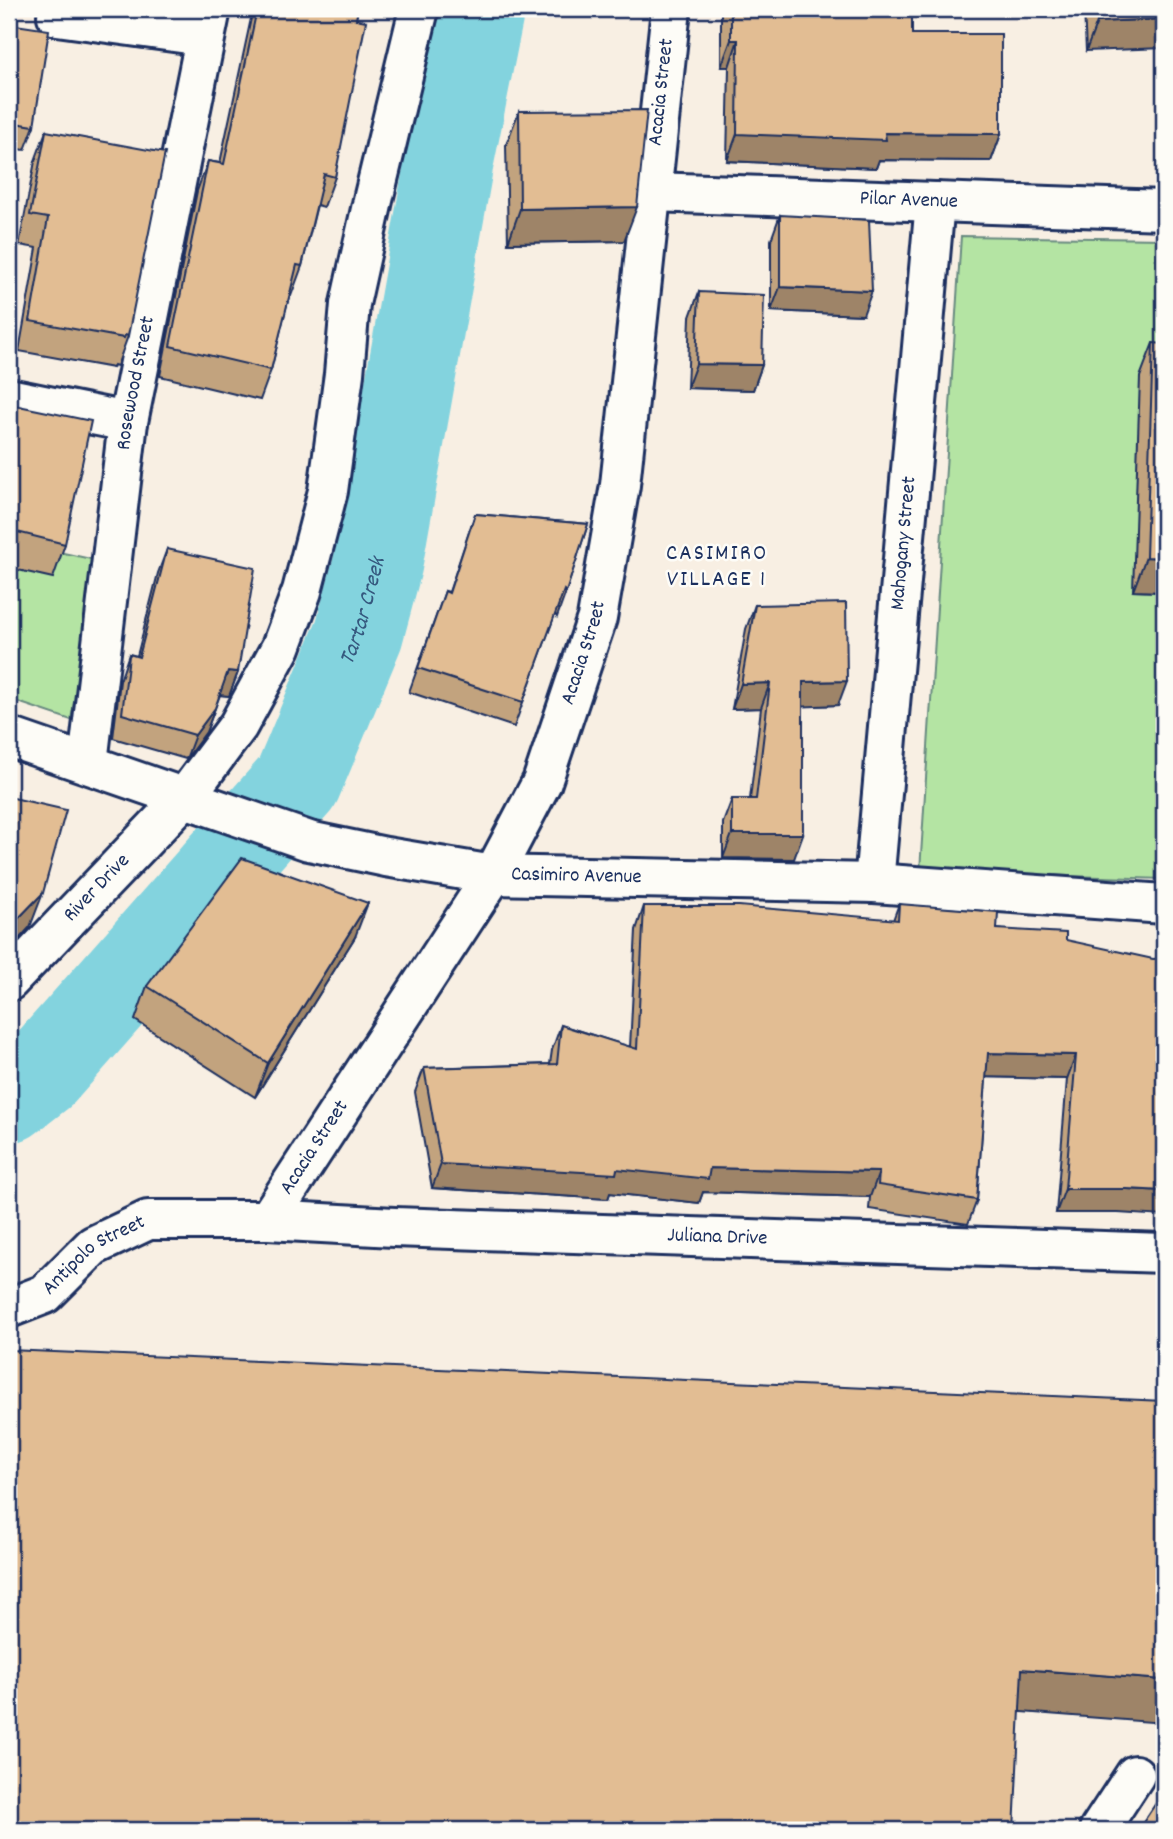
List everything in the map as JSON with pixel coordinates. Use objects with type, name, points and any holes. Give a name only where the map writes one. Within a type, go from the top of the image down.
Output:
[{"type":"street","name":"River Drive","points":[[9,981],[185,797],[238,726],[281,647],[302,591],[328,491],[344,374],[350,304],[419,9]]},
{"type":"street","name":"Acacia Street","points":[[268,1220],[493,875],[542,782],[597,618],[620,485],[671,9]]},
{"type":"street","points":[[57,16],[207,23]]},
{"type":"street","name":"Rosewood Street","points":[[88,763],[128,422],[207,23]]},
{"type":"street","name":"Pilar Avenue","points":[[652,192],[1164,210]]},
{"type":"street","name":"Mahogany Street","points":[[874,883],[935,202]]},
{"type":"street","points":[[9,398],[128,422]]},
{"type":"street","name":"Casimiro Avenue","points":[[9,737],[309,841],[493,875],[874,883],[1164,904]]},
{"type":"street","name":"Antipolo Street","points":[[9,1308],[44,1294],[93,1246],[148,1220],[268,1220]]},
{"type":"street","name":"Juliana Drive","points":[[268,1220],[1164,1253]]},
{"type":"street","points":[[1099,1830],[1135,1775]]},
{"type":"green space","points":[[961,236],[1164,239],[1164,879],[920,871]]},
{"type":"green space","points":[[9,541],[100,561],[71,720],[9,699]]},
{"type":"building","points":[[257,9],[358,9],[356,19],[366,21],[335,177],[324,174],[302,266],[297,265],[271,370],[170,346],[208,161],[224,164]]},
{"type":"building","points":[[731,9],[912,9],[912,34],[1001,34],[1001,134],[885,133],[886,140],[737,134],[738,40],[731,40]]},
{"type":"building","points":[[1096,9],[1164,9],[1164,19],[1097,22]]},
{"type":"building","points":[[9,24],[49,30],[34,126],[9,122]]},
{"type":"building","points":[[647,110],[637,207],[520,209],[519,111]]},
{"type":"building","points":[[46,131],[165,153],[128,336],[125,335],[124,338],[30,321],[48,218],[30,215]]},
{"type":"building","points":[[780,215],[869,220],[872,291],[780,287]]},
{"type":"building","points":[[699,292],[764,295],[762,365],[696,364]]},
{"type":"building","points":[[1153,343],[1164,344],[1164,558],[1146,557]]},
{"type":"building","points":[[9,404],[91,421],[65,544],[9,530]]},
{"type":"building","points":[[475,514],[588,524],[566,592],[564,590],[523,702],[418,668],[445,591],[449,593]]},
{"type":"building","points":[[167,549],[255,568],[238,672],[228,671],[215,708],[195,735],[122,714],[129,654],[139,657]]},
{"type":"building","points":[[846,603],[847,681],[803,682],[803,834],[732,834],[732,799],[756,799],[770,683],[741,684],[755,605]]},
{"type":"building","points":[[9,797],[66,810],[43,893],[9,928]]},
{"type":"building","points":[[242,858],[368,903],[268,1063],[147,986]]},
{"type":"building","points":[[899,904],[998,912],[997,929],[1066,933],[1066,940],[1153,959],[1164,958],[1164,1191],[1065,1189],[1076,1055],[988,1053],[977,1200],[878,1185],[879,1172],[710,1168],[708,1179],[617,1169],[616,1174],[441,1164],[424,1068],[557,1064],[561,1025],[637,1049],[644,906],[739,906],[898,920]]},
{"type":"building","points":[[9,1350],[1164,1401],[1164,1680],[1022,1669],[1014,1830],[9,1830]]},
{"type":"building","points":[[1164,1791],[1164,1830],[1138,1830]]},
{"type":"waterway","name":"Tartar Creek","points":[[9,1098],[41,1073],[297,783],[359,634],[378,563],[449,163],[480,9]]},
{"type":"district","name":"CASIMIRO VILLAGE 1","points":[[717,567]]}]
